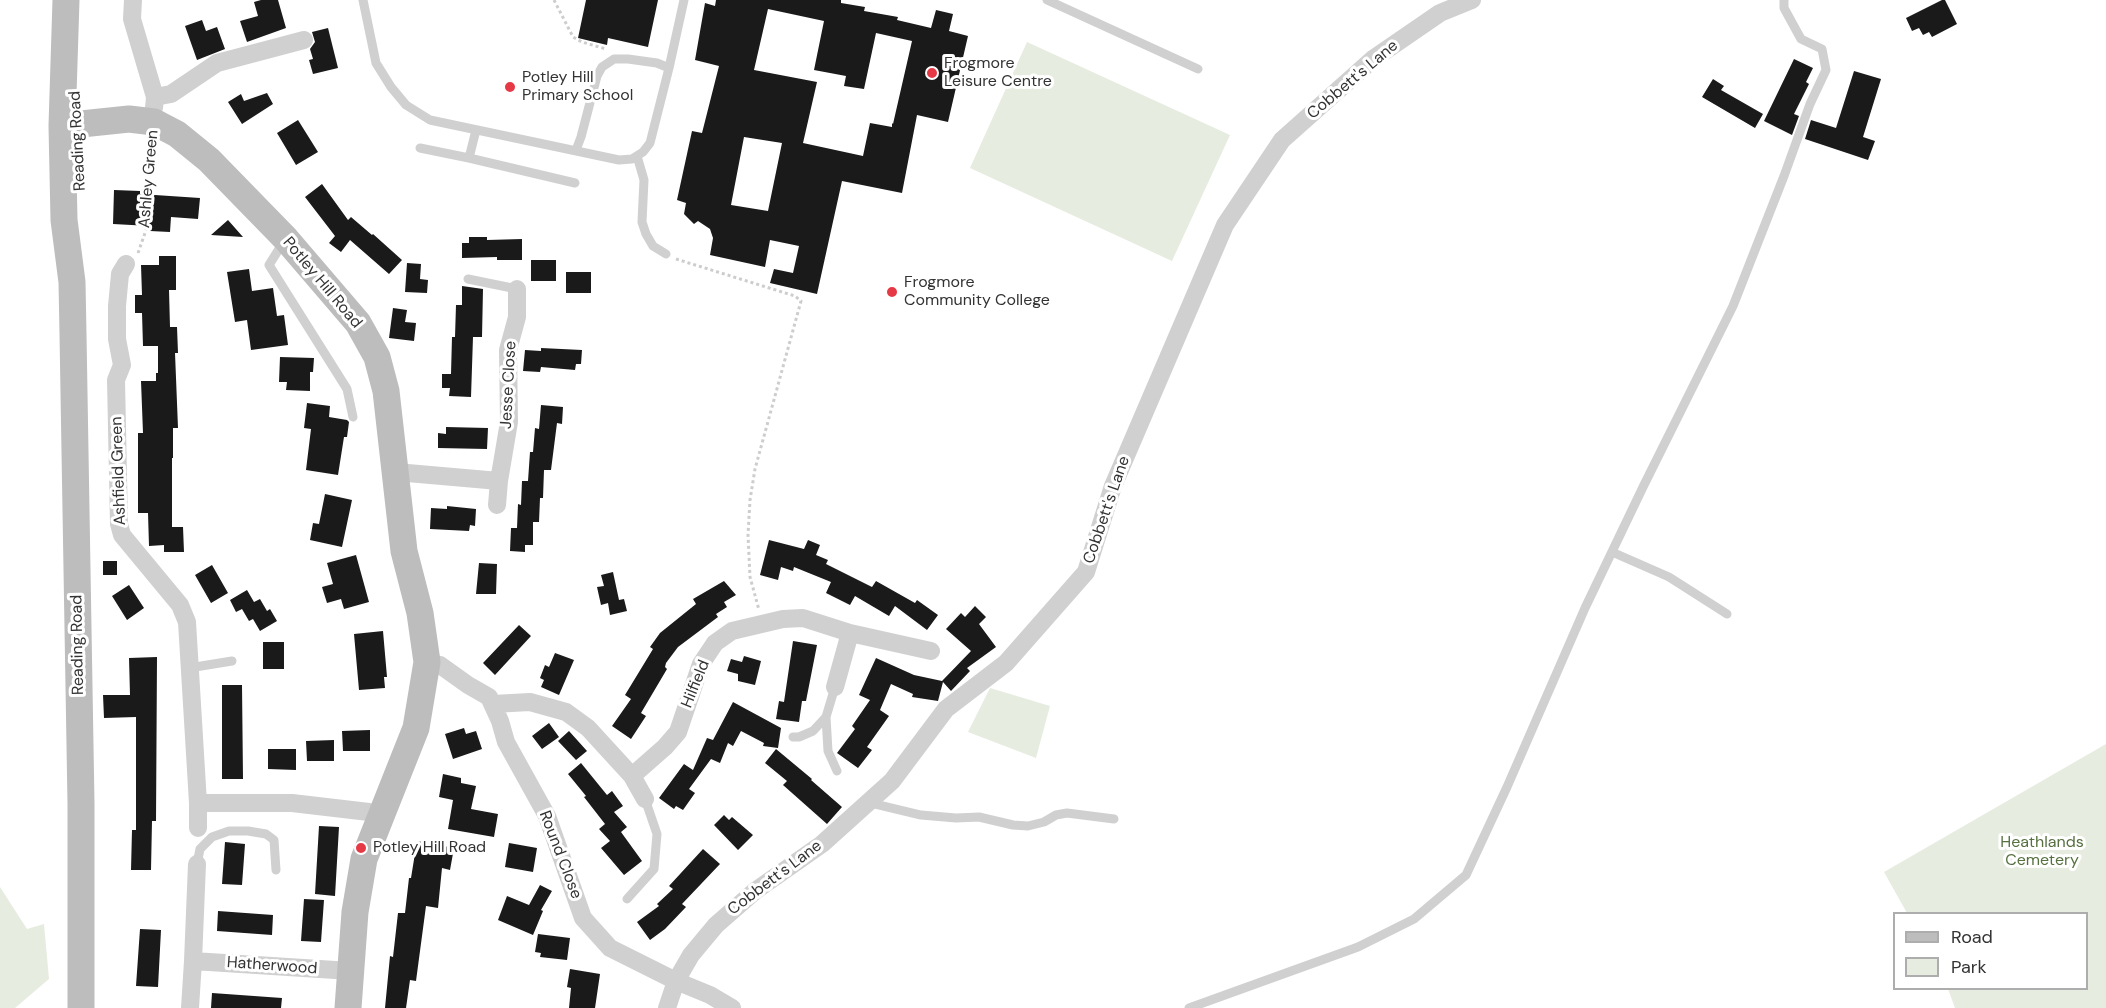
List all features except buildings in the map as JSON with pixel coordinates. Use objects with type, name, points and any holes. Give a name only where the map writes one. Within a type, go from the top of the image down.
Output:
[{"type":"street","name":"Reading Road","points":[[68,0],[70,125],[64,220],[72,282],[81,804],[81,1008]]},
{"type":"street","points":[[134,0],[132,19],[154,109],[171,94],[217,63],[304,40]]},
{"type":"street","name":"Cobbett's Lane","points":[[676,981],[691,955],[733,908],[807,855],[892,781],[946,709],[1006,663],[1086,572],[1113,486],[1226,225],[1282,140],[1373,59],[1440,13],[1472,0]]},
{"type":"street","name":"Potley Hill Road","points":[[70,125],[129,119],[154,109],[177,134],[209,160],[286,239],[358,323],[377,357],[386,391],[404,551],[420,613],[427,662],[416,728],[364,859],[355,912],[348,1008]]},
{"type":"street","name":"Ashfield Green","points":[[126,264],[120,273],[117,306],[117,339],[122,365],[116,380],[119,524],[122,535],[180,605],[187,622],[198,828]]},
{"type":"street","name":"Jesse Close","points":[[497,505],[509,422],[508,350],[517,317],[517,289]]},
{"type":"street","points":[[396,472],[499,482]]},
{"type":"street","name":"Hilfield","points":[[632,776],[665,747],[678,732],[701,664],[715,643],[732,631],[783,619],[804,618],[850,633],[931,651]]},
{"type":"street","points":[[835,687],[850,633]]},
{"type":"street","points":[[427,662],[440,665],[468,686],[489,696],[493,704],[530,702],[566,712],[588,728],[632,776],[645,799]]},
{"type":"street","name":"Round Close","points":[[493,704],[506,742],[547,816],[584,918],[610,948],[676,981],[711,995],[732,1008]]},
{"type":"street","points":[[198,803],[292,803],[369,812],[382,816]]},
{"type":"street","points":[[190,1008],[197,864]]},
{"type":"street","name":"Hatherwood","points":[[193,961],[351,971]]},
{"type":"street","points":[[667,1008],[676,981]]},
{"type":"lane","points":[[363,0],[376,63],[406,105],[430,120],[619,160],[632,159],[643,152],[650,142],[684,0]]},
{"type":"lane","points":[[1047,0],[1198,69]]},
{"type":"lane","points":[[1189,1008],[1358,947],[1414,919],[1466,875],[1612,552],[1733,306],[1785,176],[1810,104],[1826,70],[1822,49],[1801,39],[1784,8],[1784,0]]},
{"type":"lane","points":[[576,150],[597,76],[602,67],[614,59],[628,58],[657,63],[669,68]]},
{"type":"lane","points":[[470,158],[476,130]]},
{"type":"lane","points":[[420,148],[574,183]]},
{"type":"lane","points":[[637,156],[644,180],[642,222],[653,246],[666,254]]},
{"type":"lane","points":[[286,239],[269,265],[347,389],[353,417]]},
{"type":"lane","points":[[468,279],[517,289]]},
{"type":"lane","points":[[1612,552],[1668,577],[1727,614]]},
{"type":"lane","points":[[189,668],[232,661]]},
{"type":"lane","points":[[835,687],[826,717],[828,751],[837,771]]},
{"type":"lane","points":[[793,737],[813,731],[826,717]]},
{"type":"lane","points":[[627,899],[654,869],[657,834],[645,799]]},
{"type":"lane","points":[[867,802],[921,815],[979,817],[1013,825],[1028,826],[1067,813],[1114,819]]},
{"type":"lane","points":[[197,864],[200,849],[212,837],[228,831],[248,831],[266,834],[274,840],[276,870]]},
{"type":"path","points":[[554,0],[573,37],[582,42],[613,50],[610,62]]},
{"type":"path","name":"Ashley Green","points":[[126,264],[132,261],[138,253],[146,230],[151,163],[155,144],[154,109]]},
{"type":"path","points":[[666,254],[702,268],[795,296],[801,301],[755,470],[750,500],[748,535],[750,577],[762,623]]},
{"type":"green space","points":[[1027,42],[1230,135],[1172,261],[970,168]]},
{"type":"green space","points":[[990,688],[1050,706],[1036,758],[968,732]]},
{"type":"green space","name":"Heathlands Cemetery","points":[[2106,744],[2106,1008],[1955,1008],[1948,990],[2088,990],[2088,912],[1906,912],[1884,872]]},
{"type":"green space","points":[[0,887],[27,929],[44,924],[49,979],[15,1008],[0,1008]]},
{"type":"place","name":"Frogmore Leisure Centre","points":[[932,73]]},
{"type":"place","name":"Potley Hill Primary School","points":[[510,87]]},
{"type":"place","name":"Frogmore Community College","points":[[892,292]]},
{"type":"place","name":"Potley Hill Road","points":[[361,848]]}]
